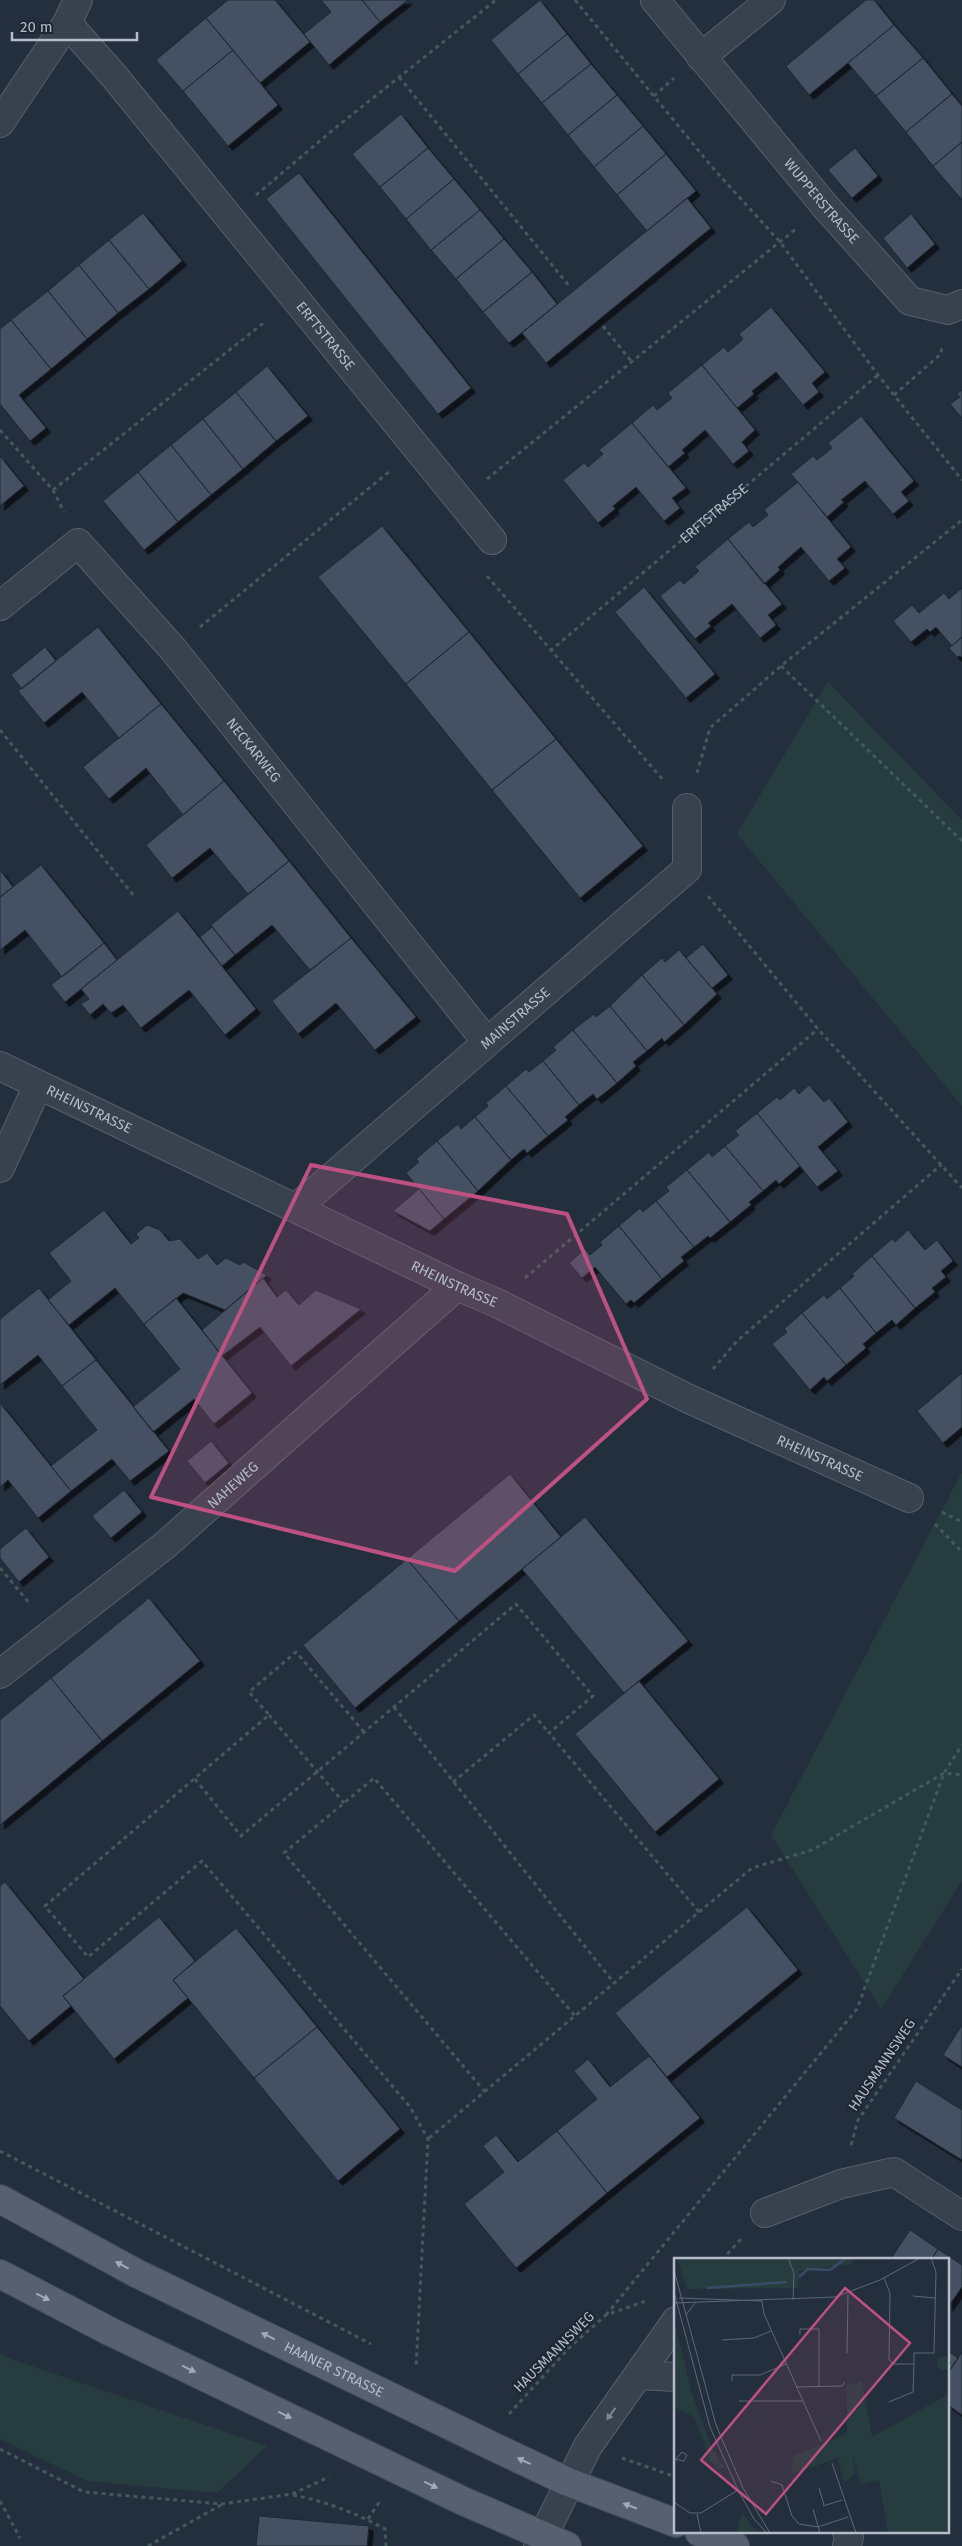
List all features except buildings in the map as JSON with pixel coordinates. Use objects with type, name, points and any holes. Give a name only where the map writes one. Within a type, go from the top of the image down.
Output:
[{"type":"main road","name":"HAANER STRASSE","points":[[0,2199],[136,2273],[568,2482],[674,2522]]},
{"type":"main road","points":[[0,2274],[111,2332],[540,2541],[567,2546]]},
{"type":"main road","points":[[704,2534],[735,2546]]},
{"type":"street","name":"WUPPERSTRASSE","points":[[655,0],[825,206],[910,301],[955,307]]},
{"type":"street","points":[[701,57],[771,0]]},
{"type":"street","points":[[0,123],[72,12]]},
{"type":"street","name":"ERFTSTRASSE","points":[[72,12],[114,76],[492,540]]},
{"type":"street","points":[[0,606],[78,543]]},
{"type":"street","name":"NECKARWEG","points":[[78,543],[172,649],[486,1041]]},
{"type":"street","points":[[687,808],[687,870]]},
{"type":"street","name":"MAINSTRASSE","points":[[296,1208],[486,1041],[687,870]]},
{"type":"street","name":"RHEINSTRASSE","points":[[0,1066],[457,1286],[497,1303],[689,1399],[909,1498]]},
{"type":"street","points":[[0,1168],[38,1085]]},
{"type":"street","name":"NAHEWEG","points":[[0,1674],[164,1546],[457,1286]]},
{"type":"street","points":[[765,2213],[841,2184],[894,2172],[962,2216]]},
{"type":"street","points":[[540,2541],[568,2482],[588,2446],[674,2324]]},
{"type":"street","points":[[639,2375],[674,2377]]},
{"type":"path","points":[[228,218],[496,0]]},
{"type":"path","points":[[575,0],[712,167],[780,242],[878,375],[962,480]]},
{"type":"path","points":[[399,77],[570,287]]},
{"type":"path","points":[[460,501],[825,206]]},
{"type":"path","points":[[53,490],[294,298]]},
{"type":"path","points":[[894,395],[940,354],[955,307]]},
{"type":"path","points":[[602,326],[631,361]]},
{"type":"path","name":"ERFTSTRASSE","points":[[550,651],[878,375]]},
{"type":"path","points":[[0,430],[53,490],[78,543]]},
{"type":"path","points":[[172,649],[418,448]]},
{"type":"path","points":[[687,808],[710,728],[781,666],[962,520]]},
{"type":"path","points":[[492,540],[476,563],[687,808]]},
{"type":"path","points":[[781,666],[962,841]]},
{"type":"path","points":[[0,730],[134,896]]},
{"type":"path","points":[[687,870],[818,1029],[962,1188]]},
{"type":"path","points":[[497,1303],[625,1191],[818,1029]]},
{"type":"path","points":[[689,1399],[737,1341],[941,1165]]},
{"type":"path","points":[[0,1568],[54,1632]]},
{"type":"path","points":[[195,1779],[241,1836],[516,1604],[593,1696],[549,1733]]},
{"type":"path","points":[[344,1803],[315,1772],[249,1692],[296,1652],[364,1732]]},
{"type":"path","points":[[394,1707],[614,1983]]},
{"type":"path","points":[[269,1715],[45,1906],[88,1957],[202,1861],[410,2107],[428,2140],[416,2368]]},
{"type":"path","points":[[453,1782],[534,1715],[699,1912]]},
{"type":"path","points":[[606,2315],[857,2009],[944,1773],[962,1745]]},
{"type":"path","points":[[428,2140],[752,1868],[812,1850],[944,1773],[962,1775]]},
{"type":"path","points":[[485,2092],[284,1853],[374,1778],[575,2016]]},
{"type":"path","name":"HAUSMANNSWEG","points":[[841,2184],[858,2120],[962,1969]]},
{"type":"path","points":[[0,2151],[372,2345]]},
{"type":"path","name":"HAUSMANNSWEG","points":[[509,2414],[569,2348],[606,2315],[652,2298]]},
{"type":"path","points":[[407,2363],[425,2372]]},
{"type":"path","points":[[500,2410],[518,2418]]},
{"type":"path","points":[[588,2446],[674,2475]]},
{"type":"path","points":[[0,2449],[84,2492],[222,2504],[292,2494],[318,2500],[368,2519],[385,2529],[386,2546]]},
{"type":"path","points":[[368,2519],[382,2498]]},
{"type":"path","points":[[0,2501],[20,2538]]},
{"type":"path","points":[[148,2546],[222,2504]]},
{"type":"highlighted area","points":[[311,1165],[567,1214],[647,1399],[455,1571],[151,1497]]},
{"type":"green space","points":[[828,682],[962,820],[962,1106],[737,834]]},
{"type":"green space","points":[[962,1472],[962,1881],[881,2009],[771,1835]]},
{"type":"green space","points":[[0,2353],[11,2359],[267,2446],[217,2493],[87,2481],[0,2439]]}]
